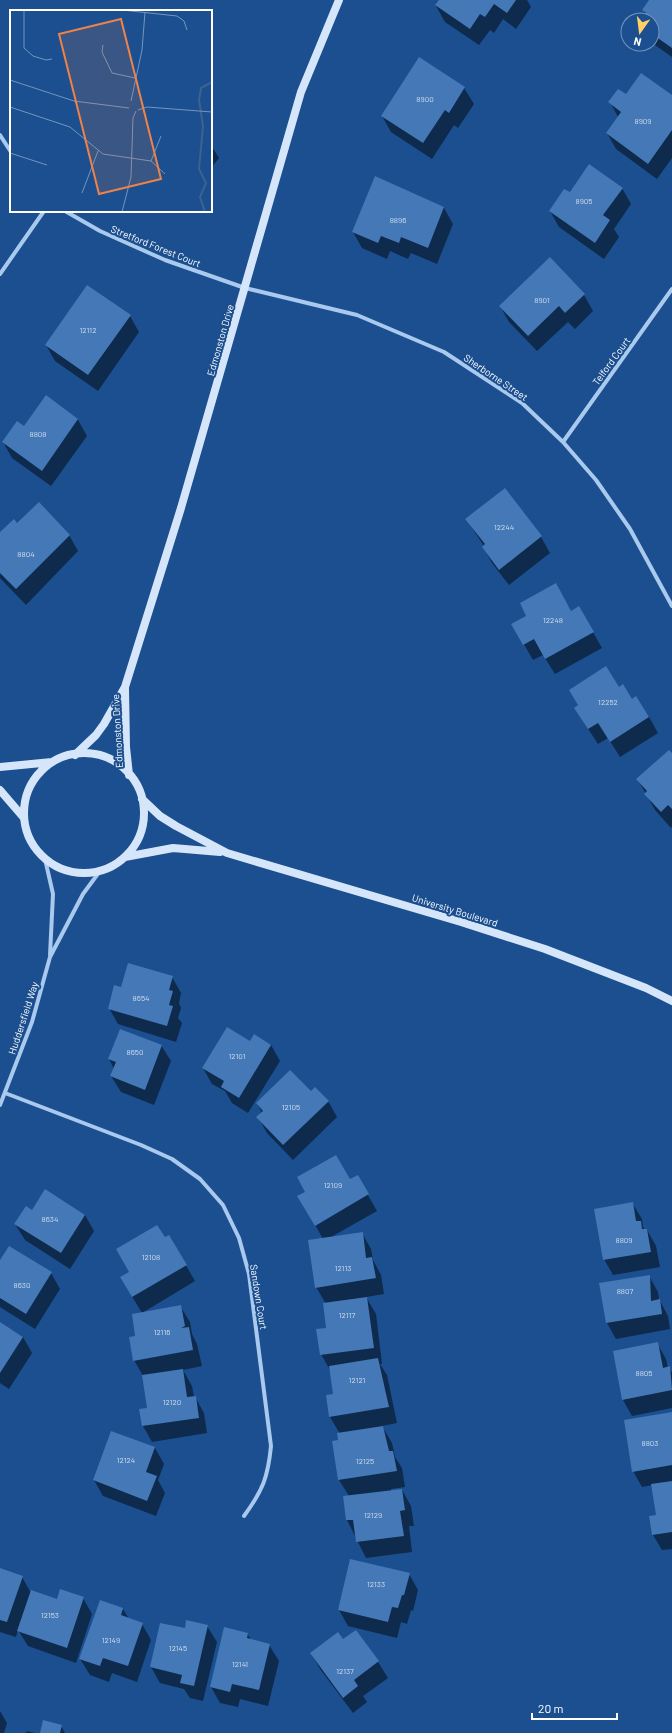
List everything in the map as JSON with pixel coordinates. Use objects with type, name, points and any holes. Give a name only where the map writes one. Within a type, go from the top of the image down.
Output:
[{"type":"street","name":"Edmonston Drive","points":[[75,755],[96,735],[125,687],[183,500],[300,92],[338,0]]},
{"type":"street","points":[[0,135],[10,150]]},
{"type":"street","points":[[0,274],[43,212]]},
{"type":"street","name":"Stretford Forest Court","points":[[67,212],[100,231],[165,260],[245,288]]},
{"type":"street","name":"Sherborne Street","points":[[245,288],[357,315],[444,352],[522,403],[563,442],[596,480],[630,529],[672,606]]},
{"type":"street","name":"Telford Court","points":[[563,442],[672,289]]},
{"type":"street","name":"Edmonston Drive","points":[[125,687],[126,741],[129,775]]},
{"type":"street","points":[[89,754],[107,758],[115,762],[135,782],[142,799],[144,817],[140,835],[131,851],[124,858],[100,871],[81,873],[71,872],[53,865],[45,859],[33,844],[24,818],[26,800],[33,782],[53,762],[61,758],[75,755],[89,754]]},
{"type":"street","points":[[0,767],[53,762]]},
{"type":"street","points":[[0,790],[24,818]]},
{"type":"street","name":"University Boulevard","points":[[142,799],[160,816],[227,853]]},
{"type":"street","name":"University Boulevard","points":[[124,858],[173,848],[227,853],[461,922],[545,949],[646,988],[672,1001]]},
{"type":"street","name":"Huddersfield Way","points":[[45,859],[53,894],[50,957]]},
{"type":"street","name":"Huddersfield Way","points":[[0,1105],[32,1022],[50,957],[83,894],[100,871]]},
{"type":"street","name":"Sandown Court","points":[[5,1093],[142,1145],[172,1159],[200,1180],[223,1205],[239,1238],[249,1274],[271,1446],[269,1470],[258,1497],[244,1516]]},
{"type":"building","points":[[439,0],[516,0],[507,13],[494,4],[485,17],[480,14],[470,29],[435,5]]},
{"type":"building","points":[[649,0],[672,0],[672,48],[660,40],[660,12],[645,12],[642,10]]},
{"type":"building","points":[[419,57],[465,87],[449,113],[445,110],[423,143],[381,116]]},
{"type":"building","points":[[641,73],[672,95],[672,130],[648,164],[606,133],[621,112],[608,102],[618,89],[626,94]]},
{"type":"building","points":[[589,164],[623,188],[603,215],[610,220],[595,243],[549,211],[564,189],[570,192]]},
{"type":"building","points":[[375,176],[444,207],[428,248],[401,237],[399,243],[381,236],[378,243],[352,232]]},
{"type":"building","points":[[550,257],[585,294],[565,313],[559,306],[528,336],[499,306]]},
{"type":"building","points":[[87,285],[131,315],[88,375],[45,345]]},
{"type":"building","points":[[46,395],[78,419],[42,471],[2,442],[17,421],[24,426]]},
{"type":"building","points":[[505,488],[542,536],[499,570],[482,547],[485,544],[465,519]]},
{"type":"building","points":[[39,502],[70,535],[16,589],[0,573],[0,532],[14,519],[17,523]]},
{"type":"building","points":[[556,583],[571,611],[579,606],[594,632],[545,659],[534,639],[523,645],[511,624],[526,616],[520,603]]},
{"type":"building","points":[[606,666],[619,687],[623,684],[632,699],[636,696],[649,717],[610,742],[598,723],[588,729],[574,708],[578,705],[569,690]]},
{"type":"building","points":[[669,750],[672,753],[672,809],[668,805],[661,812],[644,794],[647,791],[636,779]]},
{"type":"building","points":[[128,963],[173,976],[169,990],[173,991],[169,1005],[173,1006],[167,1026],[108,1009],[114,985],[121,987]]},
{"type":"building","points":[[227,1027],[250,1041],[254,1034],[271,1045],[239,1098],[221,1087],[224,1081],[202,1068]]},
{"type":"building","points":[[120,1029],[162,1045],[145,1090],[110,1076],[116,1062],[108,1059]]},
{"type":"building","points":[[290,1070],[311,1091],[315,1087],[329,1101],[283,1145],[256,1117],[263,1111],[256,1103]]},
{"type":"building","points":[[336,1155],[350,1179],[358,1175],[369,1194],[315,1226],[297,1196],[305,1192],[297,1177]]},
{"type":"building","points":[[45,1189],[85,1215],[61,1253],[14,1224],[26,1206],[32,1210]]},
{"type":"building","points":[[633,1202],[636,1221],[641,1221],[642,1229],[647,1229],[651,1252],[603,1260],[594,1209]]},
{"type":"building","points":[[157,1225],[165,1237],[169,1235],[187,1265],[132,1297],[120,1277],[129,1272],[116,1249]]},
{"type":"building","points":[[363,1232],[366,1258],[372,1257],[376,1278],[315,1288],[308,1240]]},
{"type":"building","points":[[9,1246],[52,1272],[26,1314],[0,1298],[0,1260]]},
{"type":"building","points":[[650,1275],[651,1301],[660,1299],[662,1314],[606,1323],[599,1283]]},
{"type":"building","points":[[367,1297],[374,1348],[320,1355],[316,1329],[326,1328],[323,1303]]},
{"type":"building","points":[[181,1305],[185,1326],[181,1328],[189,1327],[193,1350],[133,1361],[129,1337],[135,1336],[132,1314]]},
{"type":"building","points":[[0,1322],[23,1337],[0,1373]]},
{"type":"building","points":[[658,1342],[663,1368],[670,1366],[672,1390],[622,1400],[613,1351]]},
{"type":"building","points":[[378,1358],[389,1407],[329,1417],[326,1395],[333,1394],[329,1366]]},
{"type":"building","points":[[183,1369],[187,1397],[196,1396],[199,1418],[142,1426],[139,1409],[147,1408],[142,1375]]},
{"type":"building","points":[[672,1412],[672,1465],[632,1472],[624,1420]]},
{"type":"building","points":[[383,1426],[389,1451],[393,1451],[397,1471],[338,1480],[332,1441],[338,1440],[337,1433]]},
{"type":"building","points":[[111,1431],[155,1447],[146,1472],[157,1476],[147,1501],[93,1480]]},
{"type":"building","points":[[672,1481],[672,1532],[652,1535],[649,1516],[656,1515],[651,1484]]},
{"type":"building","points":[[402,1489],[405,1510],[400,1511],[404,1536],[356,1542],[353,1520],[346,1520],[343,1496]]},
{"type":"building","points":[[350,1559],[410,1573],[404,1595],[402,1595],[398,1608],[392,1607],[388,1622],[338,1610]]},
{"type":"building","points":[[0,1568],[23,1576],[7,1622],[0,1620]]},
{"type":"building","points":[[60,1589],[84,1597],[67,1648],[17,1631],[31,1590],[57,1599]]},
{"type":"building","points":[[100,1600],[123,1608],[121,1615],[143,1623],[128,1666],[103,1658],[100,1666],[79,1659]]},
{"type":"building","points":[[186,1620],[208,1625],[194,1686],[180,1683],[182,1675],[150,1667],[160,1623],[185,1628]]},
{"type":"building","points":[[224,1627],[248,1633],[247,1638],[270,1644],[259,1690],[232,1684],[230,1692],[210,1687]]},
{"type":"building","points":[[356,1630],[379,1661],[354,1680],[358,1686],[343,1698],[310,1653],[338,1632],[343,1639]]},
{"type":"building","points":[[43,1720],[62,1725],[60,1733],[40,1733]]}]
